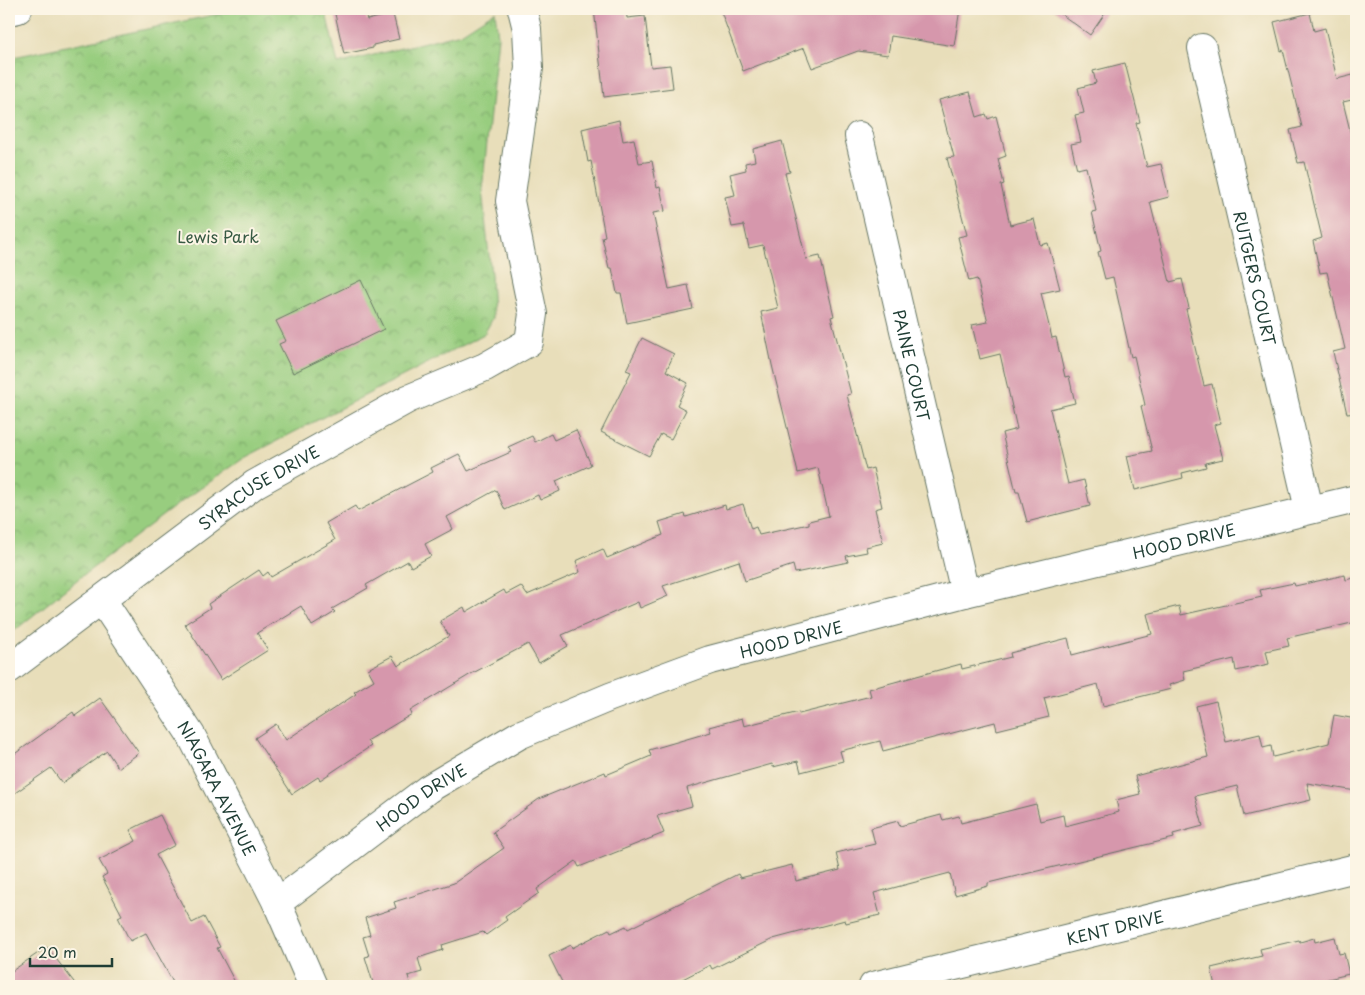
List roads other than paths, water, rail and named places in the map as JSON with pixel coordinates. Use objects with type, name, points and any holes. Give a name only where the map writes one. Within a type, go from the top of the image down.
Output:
[{"type":"street","points":[[9,11],[18,9]]},
{"type":"street","name":"SYRACUSE DRIVE","points":[[9,669],[255,484],[408,399],[485,367],[529,342],[533,314],[510,202],[529,68],[527,29],[522,9]]},
{"type":"street","name":"RUTGERS COURT","points":[[1202,48],[1309,509]]},
{"type":"street","name":"PAINE COURT","points":[[858,136],[965,593]]},
{"type":"street","name":"HOOD DRIVE","points":[[277,903],[428,789],[519,735],[610,697],[710,660],[965,593],[1356,499]]},
{"type":"street","name":"NIAGARA AVENUE","points":[[102,600],[191,734],[277,903],[313,986]]},
{"type":"street","name":"KENT DRIVE","points":[[873,986],[1356,868]]},
{"type":"park label","name":"Lewis Park","points":[[218,236]]}]
